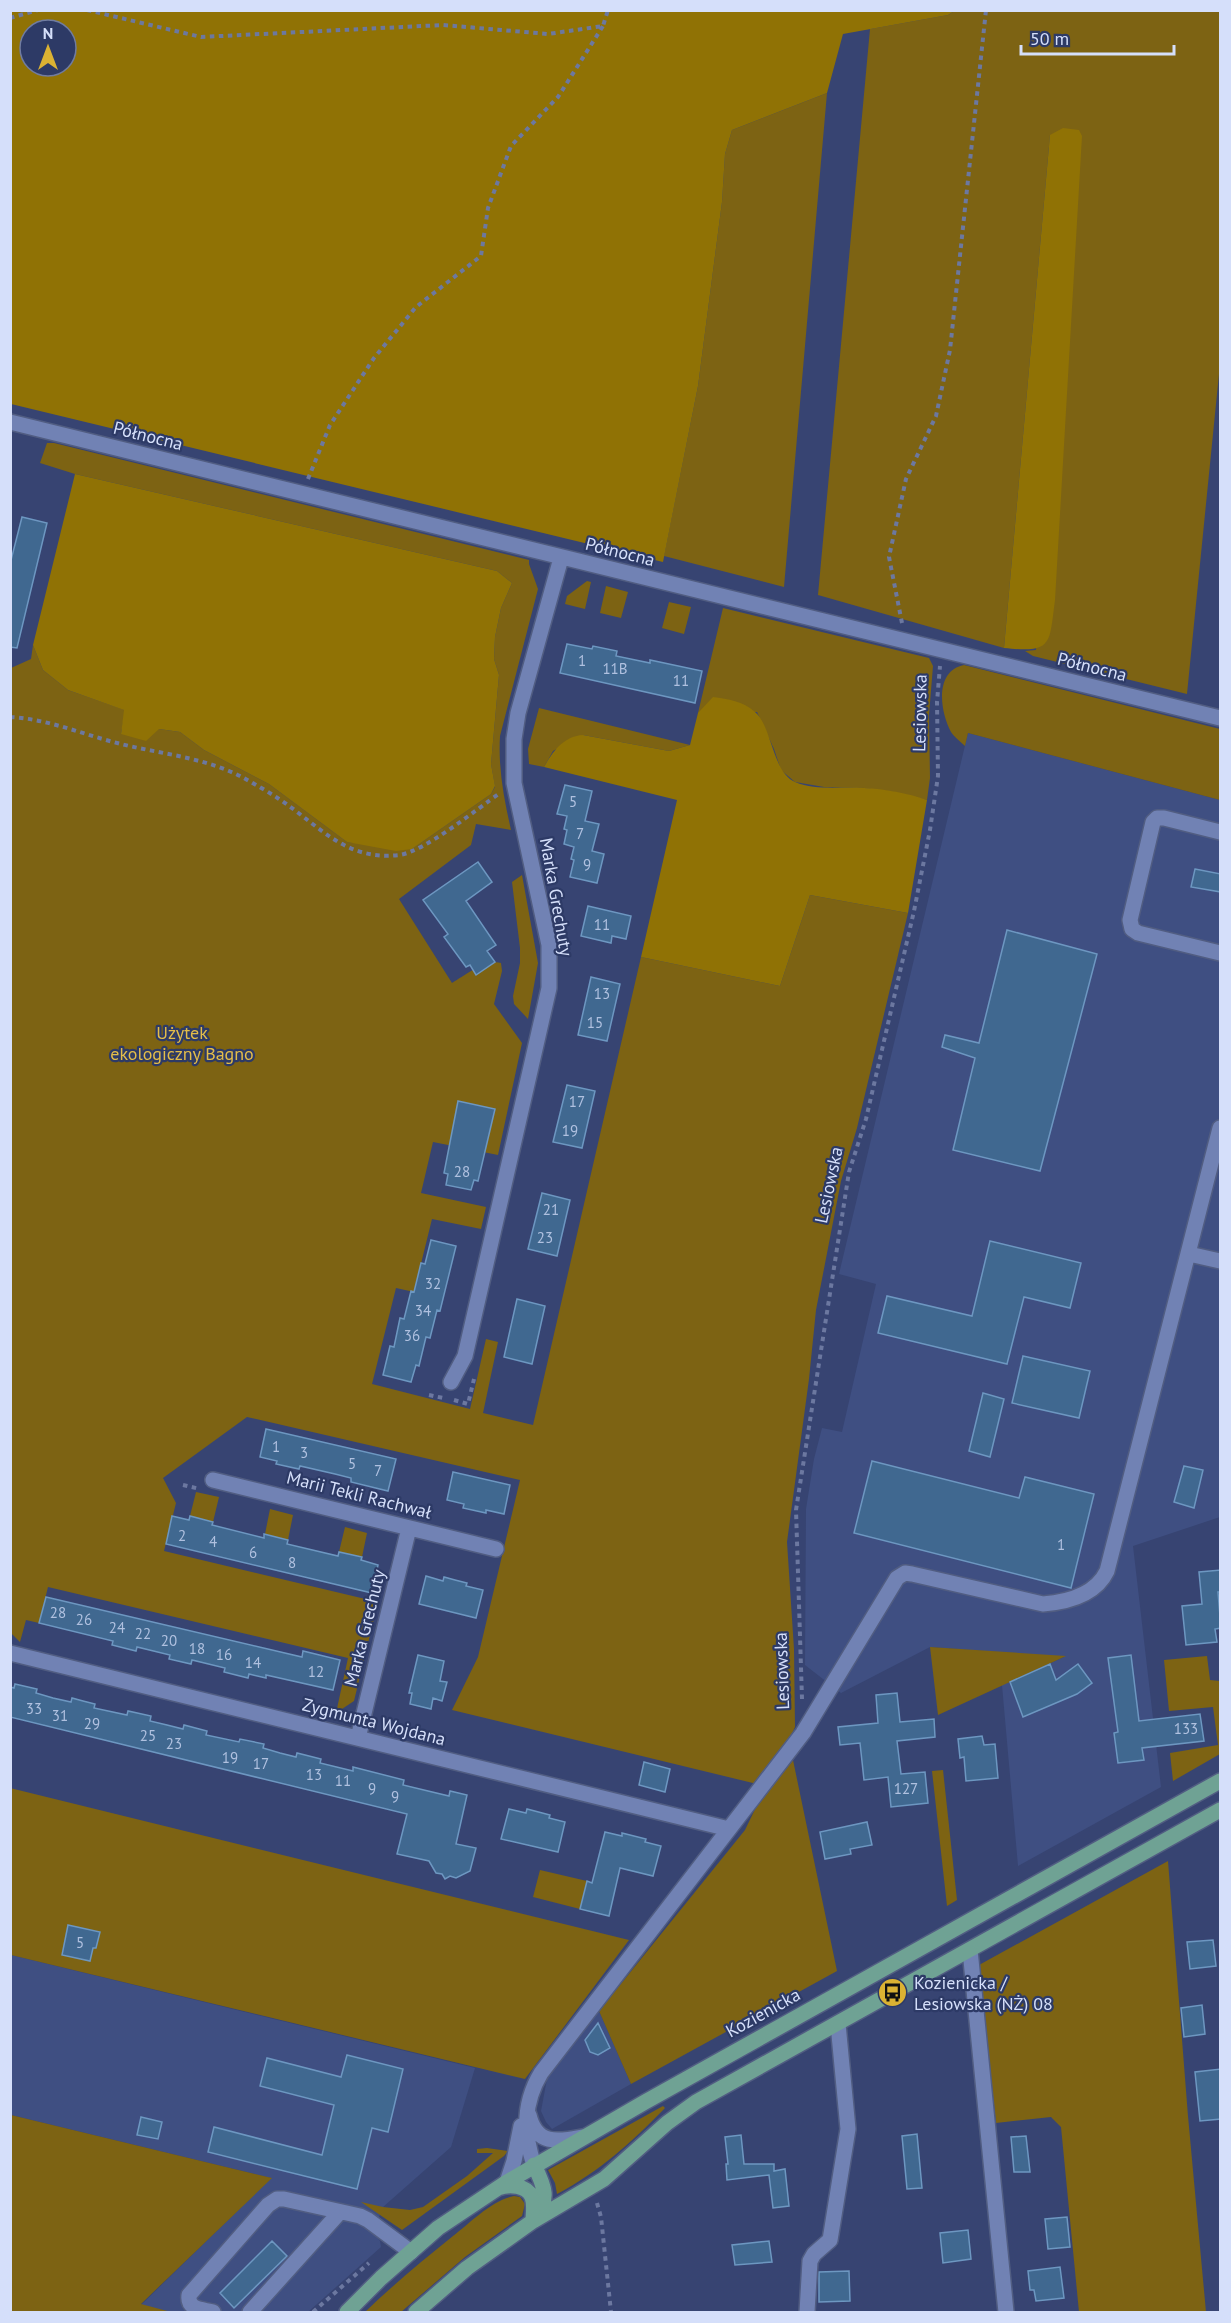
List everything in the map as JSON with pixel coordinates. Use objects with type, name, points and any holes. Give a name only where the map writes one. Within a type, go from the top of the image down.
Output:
[{"type":"main road","name":"Kozienicka","points":[[347,2313],[438,2228],[534,2165],[1221,1781]]},
{"type":"main road","points":[[416,2313],[467,2268],[533,2221],[604,2179],[667,2123],[696,2102],[1221,1810]]},
{"type":"main road","points":[[533,2221],[542,2209],[544,2190],[534,2165]]},
{"type":"main road","points":[[502,2185],[516,2186],[526,2190],[532,2197],[533,2221]]},
{"type":"street","name":"Północna","points":[[10,423],[1221,718]]},
{"type":"street","name":"Marka Grechuty","points":[[451,1382],[465,1356],[549,988],[549,945],[514,783],[514,740],[518,713],[561,558]]},
{"type":"street","points":[[1221,832],[1157,818],[1150,830],[1130,920],[1132,929],[1138,933],[1221,953]]},
{"type":"street","points":[[1221,1128],[1216,1169],[1189,1254],[1221,1261]]},
{"type":"street","name":"Lesiowska","points":[[534,2165],[525,2130],[533,2086],[541,2073],[803,1733],[897,1578],[904,1573],[1043,1604],[1062,1602],[1090,1590],[1102,1581],[1107,1571],[1189,1254]]},
{"type":"street","name":"Marii Tekli Rachwał","points":[[209,1485],[496,1549]]},
{"type":"street","name":"Marka Grechuty","points":[[358,1738],[409,1528]]},
{"type":"street","name":"Zygmunta Wojdana","points":[[10,1653],[729,1829]]},
{"type":"street","points":[[970,1950],[1006,2313]]},
{"type":"street","points":[[807,2313],[810,2261],[814,2254],[830,2240],[848,2128],[838,2024]]},
{"type":"street","points":[[527,2109],[535,2131],[544,2138],[564,2140],[582,2137]]},
{"type":"street","points":[[502,2185],[514,2161],[520,2129],[527,2109]]},
{"type":"street","points":[[213,2313],[191,2307],[189,2295],[268,2205],[284,2199],[368,2220],[411,2252]]},
{"type":"street","points":[[250,2313],[340,2212]]},
{"type":"street","points":[[432,2313],[437,2294]]},
{"type":"path","points":[[10,18],[38,10]]},
{"type":"path","points":[[87,10],[201,37],[443,25],[548,34],[603,26]]},
{"type":"path","points":[[302,494],[330,424],[374,358],[416,307],[481,255],[488,208],[511,146],[558,97],[603,26],[608,10]]},
{"type":"path","points":[[906,641],[889,557],[906,479],[936,416],[950,350],[986,10]]},
{"type":"path","name":"Lesiowska","points":[[802,1700],[796,1510],[849,1172],[866,1119],[914,911],[930,830],[938,776],[938,679],[943,650]]},
{"type":"path","points":[[10,717],[35,719],[122,744],[207,763],[239,776],[280,800],[343,846],[366,854],[385,856],[417,850],[514,783]]},
{"type":"path","points":[[183,1485],[209,1485]]},
{"type":"path","points":[[589,2188],[596,2199],[601,2217],[611,2313]]},
{"type":"path","points":[[313,2313],[372,2260]]},
{"type":"shaded area","points":[[11,10],[954,10],[948,15],[843,34],[827,93],[732,130],[725,154],[722,202],[698,386],[663,562],[11,404]]},
{"type":"shaded area","points":[[1063,128],[1079,130],[1082,136],[1055,600],[1046,643],[1032,649],[1004,648],[1050,135]]},
{"type":"shaded area","points":[[75,474],[497,571],[512,583],[501,608],[495,637],[494,659],[499,675],[491,764],[495,786],[491,794],[412,849],[396,851],[347,842],[269,784],[204,750],[180,732],[159,729],[146,741],[121,734],[124,710],[68,690],[43,670],[33,645]]},
{"type":"shaded area","points":[[713,697],[740,703],[755,712],[765,727],[781,769],[795,782],[821,787],[888,790],[927,800],[908,913],[810,895],[780,986],[641,957],[677,800],[544,767],[560,745],[576,736],[583,735],[669,751],[690,745],[698,713]]},
{"type":"shaded area","points":[[968,733],[1220,800],[1220,1517],[1133,1546],[1161,1787],[1018,1866],[1002,1685],[1064,1657],[930,1647],[841,1693],[805,1665],[806,1509],[814,1459],[822,1428],[842,1432],[876,1284],[839,1274]]},
{"type":"shaded area","points":[[11,1955],[475,2068],[451,2147],[383,2207],[373,2232],[380,2241],[381,2247],[308,2312],[171,2312],[141,2305],[271,2178],[11,2115]]},
{"type":"shaded area","points":[[599,2011],[631,2084],[552,2129],[541,2111],[547,2079]]},
{"type":"green space","points":[[1214,10],[1220,12],[1220,364],[1187,694],[1033,656],[1025,651],[1036,650],[1050,135],[1004,648],[818,595],[870,29],[948,15],[954,11]]},
{"type":"green space","points":[[827,93],[784,587],[664,556],[698,386],[722,202],[725,154],[732,130]]},
{"type":"green space","name":"Użytek ekologiczny Bagno","points":[[47,443],[529,560],[538,589],[500,736],[502,783],[511,830],[476,824],[471,845],[399,899],[452,983],[482,965],[501,963],[502,971],[494,1004],[522,1043],[498,1155],[433,1142],[421,1193],[486,1207],[481,1229],[432,1219],[414,1292],[396,1288],[372,1384],[470,1409],[486,1339],[498,1342],[483,1413],[533,1425],[641,957],[780,986],[810,895],[908,913],[857,1128],[841,1181],[816,1310],[787,1542],[794,1649],[795,1727],[789,1740],[757,1784],[452,1710],[478,1657],[520,1480],[247,1417],[163,1478],[176,1503],[164,1551],[378,1602],[354,1701],[336,1713],[348,1658],[48,1587],[39,1623],[26,1620],[20,1642],[11,1633],[11,668],[31,659],[33,645],[43,670],[68,690],[125,710],[121,734],[159,729],[180,732],[204,750],[269,784],[347,842],[412,849],[491,794],[495,787],[491,764],[499,675],[494,659],[495,637],[501,608],[512,583],[497,571],[75,474],[40,463]]},
{"type":"green space","points":[[587,581],[591,582],[585,609],[565,604],[567,596]]},
{"type":"green space","points":[[606,586],[628,592],[621,618],[600,613]]},
{"type":"green space","points":[[669,602],[691,607],[684,634],[662,628]]},
{"type":"green space","points":[[723,608],[929,658],[933,666],[929,715],[930,778],[927,800],[894,792],[864,788],[824,787],[795,782],[781,770],[757,712],[698,713]]},
{"type":"green space","points":[[964,665],[1220,729],[1220,800],[968,733],[965,746],[952,734],[942,704],[942,693],[948,675],[954,669]]},
{"type":"green space","points":[[539,708],[690,745],[669,751],[583,735],[553,751],[544,767],[529,764],[528,749]]},
{"type":"green space","points":[[522,875],[538,963],[528,1019],[514,1004],[513,996],[520,963],[520,948],[512,882]]},
{"type":"green space","points":[[196,1492],[219,1497],[213,1522],[190,1516]]},
{"type":"green space","points":[[270,1509],[293,1515],[288,1540],[265,1534]]},
{"type":"green space","points":[[345,1527],[367,1533],[362,1557],[339,1552]]},
{"type":"green space","points":[[930,1647],[1066,1656],[938,1715]]},
{"type":"green space","points":[[1207,1656],[1210,1680],[1220,1681],[1220,1754],[1173,1781],[1170,1753],[1218,1745],[1213,1707],[1169,1711],[1164,1660]]},
{"type":"green space","points":[[793,1760],[837,1971],[631,2084],[599,2011],[745,1830],[758,1803]]},
{"type":"green space","points":[[943,1770],[957,1900],[947,1906],[932,1771]]},
{"type":"green space","points":[[10,1788],[629,1940],[525,2079],[11,1955]]},
{"type":"green space","points":[[1168,1861],[1206,2312],[1079,2312],[1061,2127],[1051,2117],[996,2123],[979,1965]]},
{"type":"green space","points":[[540,1870],[587,1881],[580,1909],[533,1897]]},
{"type":"green space","points":[[663,2106],[665,2108],[640,2133],[614,2155],[587,2176],[557,2194],[555,2183],[548,2170]]},
{"type":"green space","points":[[11,2115],[272,2178],[141,2304],[171,2312],[11,2312]]},
{"type":"green space","points":[[477,2149],[508,2151],[402,2230],[361,2202],[410,2210],[423,2207],[467,2176],[493,2153],[477,2153]]},
{"type":"green space","points":[[514,2196],[520,2197],[525,2204],[522,2216],[465,2257],[401,2312],[365,2312],[408,2273],[482,2213],[498,2202]]},
{"type":"building","points":[[22,517],[47,523],[17,648],[10,647],[10,564]]},
{"type":"building","points":[[567,644],[592,649],[593,646],[617,651],[616,656],[650,663],[650,660],[702,671],[695,703],[560,673]]},
{"type":"building","points":[[565,785],[592,791],[585,821],[599,824],[592,851],[604,854],[597,883],[570,877],[574,847],[564,844],[567,816],[557,814]]},
{"type":"building","points":[[478,862],[492,882],[466,901],[496,945],[487,951],[495,962],[476,975],[470,965],[466,967],[444,937],[448,934],[423,900]]},
{"type":"building","points":[[1195,869],[1221,874],[1221,892],[1191,887]]},
{"type":"building","points":[[588,906],[631,916],[626,939],[612,936],[611,943],[581,936]]},
{"type":"building","points":[[1007,930],[1097,954],[1040,1171],[953,1150],[975,1058],[942,1047],[945,1035],[979,1043]]},
{"type":"building","points":[[591,977],[620,984],[607,1041],[578,1035]]},
{"type":"building","points":[[567,1085],[595,1091],[582,1148],[553,1142]]},
{"type":"building","points":[[458,1101],[495,1109],[478,1181],[474,1180],[471,1190],[446,1185],[448,1174],[444,1173]]},
{"type":"building","points":[[542,1193],[570,1200],[557,1256],[528,1249]]},
{"type":"building","points":[[431,1240],[456,1246],[440,1311],[437,1310],[430,1338],[426,1337],[419,1366],[416,1365],[411,1382],[383,1375],[390,1346],[394,1347],[400,1318],[404,1319],[411,1291],[414,1292],[421,1263],[425,1264]]},
{"type":"building","points":[[990,1241],[1081,1263],[1070,1308],[1024,1297],[1007,1364],[878,1333],[887,1296],[972,1316]]},
{"type":"building","points":[[517,1299],[545,1306],[532,1364],[504,1357]]},
{"type":"building","points":[[1023,1356],[1090,1371],[1079,1418],[1012,1403]]},
{"type":"building","points":[[983,1393],[1004,1399],[990,1457],[969,1451]]},
{"type":"building","points":[[266,1429],[396,1459],[388,1491],[351,1482],[351,1478],[300,1466],[299,1469],[276,1464],[277,1461],[260,1457]]},
{"type":"building","points":[[872,1461],[1019,1498],[1025,1477],[1094,1494],[1071,1588],[854,1533]]},
{"type":"building","points":[[1184,1466],[1203,1470],[1194,1508],[1174,1502]]},
{"type":"building","points":[[453,1472],[510,1485],[504,1514],[463,1508],[464,1504],[447,1500]]},
{"type":"building","points":[[172,1516],[189,1520],[190,1516],[213,1522],[212,1525],[264,1538],[264,1534],[288,1540],[287,1544],[338,1556],[339,1552],[362,1557],[361,1560],[378,1565],[372,1593],[166,1544]]},
{"type":"building","points":[[1221,1570],[1221,1592],[1218,1592],[1221,1628],[1215,1629],[1217,1642],[1186,1645],[1182,1606],[1202,1604],[1199,1572]]},
{"type":"building","points":[[426,1576],[443,1581],[444,1577],[483,1590],[476,1618],[419,1604]]},
{"type":"building","points":[[46,1597],[302,1657],[303,1651],[340,1660],[333,1690],[266,1675],[266,1678],[249,1674],[248,1678],[224,1672],[225,1668],[192,1660],[191,1664],[169,1659],[170,1655],[137,1647],[136,1651],[112,1645],[113,1641],[39,1623]]},
{"type":"building","points":[[418,1655],[444,1661],[440,1681],[447,1682],[442,1701],[433,1698],[431,1709],[410,1704],[412,1693],[409,1693]]},
{"type":"building","points":[[1131,1655],[1139,1721],[1200,1714],[1204,1741],[1142,1748],[1144,1760],[1118,1763],[1114,1733],[1118,1732],[1108,1658]]},
{"type":"building","points":[[1050,1664],[1056,1680],[1078,1664],[1092,1683],[1077,1694],[1023,1717],[1010,1682]]},
{"type":"building","points":[[15,1684],[37,1689],[36,1693],[53,1698],[71,1702],[72,1698],[95,1704],[94,1708],[127,1715],[128,1711],[151,1716],[150,1721],[183,1729],[184,1725],[207,1731],[206,1735],[239,1742],[240,1739],[264,1744],[263,1748],[280,1753],[296,1757],[297,1753],[321,1759],[320,1763],[353,1771],[353,1767],[404,1780],[403,1785],[449,1796],[450,1791],[467,1795],[456,1844],[476,1848],[470,1871],[456,1878],[450,1876],[445,1879],[442,1874],[436,1873],[429,1861],[397,1854],[407,1814],[10,1717],[10,1687],[14,1688]]},
{"type":"building","points":[[897,1693],[900,1722],[934,1719],[935,1737],[897,1741],[901,1774],[925,1772],[928,1803],[891,1807],[888,1777],[864,1780],[860,1743],[840,1745],[838,1727],[878,1723],[876,1695]]},
{"type":"building","points":[[982,1736],[984,1745],[995,1744],[998,1778],[966,1781],[964,1757],[960,1758],[958,1739]]},
{"type":"building","points":[[644,1762],[670,1769],[665,1792],[639,1785]]},
{"type":"building","points":[[509,1809],[526,1813],[527,1809],[565,1822],[558,1852],[501,1839]]},
{"type":"building","points":[[867,1822],[872,1845],[850,1849],[851,1854],[825,1859],[820,1832]]},
{"type":"building","points":[[605,1832],[622,1836],[622,1833],[646,1839],[645,1842],[661,1846],[653,1876],[620,1868],[609,1916],[580,1909],[587,1881],[592,1883]]},
{"type":"building","points":[[68,1925],[100,1932],[90,1961],[62,1955]]},
{"type":"building","points":[[1213,1940],[1216,1966],[1190,1969],[1187,1942]]},
{"type":"building","points":[[1202,2005],[1205,2034],[1184,2037],[1181,2008]]},
{"type":"building","points":[[598,2023],[610,2048],[598,2055],[590,2052],[585,2040]]},
{"type":"building","points":[[347,2055],[403,2069],[388,2132],[372,2128],[357,2189],[208,2152],[214,2127],[322,2155],[334,2105],[260,2086],[267,2058],[341,2077]]},
{"type":"building","points":[[1221,2069],[1221,2119],[1200,2121],[1195,2072]]},
{"type":"building","points":[[141,2117],[162,2122],[158,2139],[137,2135]]},
{"type":"building","points":[[917,2134],[922,2188],[907,2189],[902,2136]]},
{"type":"building","points":[[741,2135],[744,2164],[774,2164],[774,2171],[785,2169],[789,2206],[773,2208],[769,2175],[727,2180],[725,2137]]},
{"type":"building","points":[[1026,2136],[1030,2172],[1014,2172],[1011,2137]]},
{"type":"building","points":[[1067,2217],[1070,2247],[1048,2249],[1045,2219]]},
{"type":"building","points":[[968,2230],[971,2259],[943,2263],[940,2233]]},
{"type":"building","points":[[272,2241],[287,2256],[234,2308],[220,2293]]},
{"type":"building","points":[[769,2241],[772,2262],[735,2265],[732,2245]]},
{"type":"building","points":[[1060,2267],[1064,2298],[1036,2301],[1034,2290],[1030,2290],[1028,2271]]},
{"type":"building","points":[[849,2271],[850,2301],[819,2302],[819,2272]]},
{"type":"place","name":"Kozienicka / Lesiowska (NŻ) 08","points":[[893,1993]]}]
